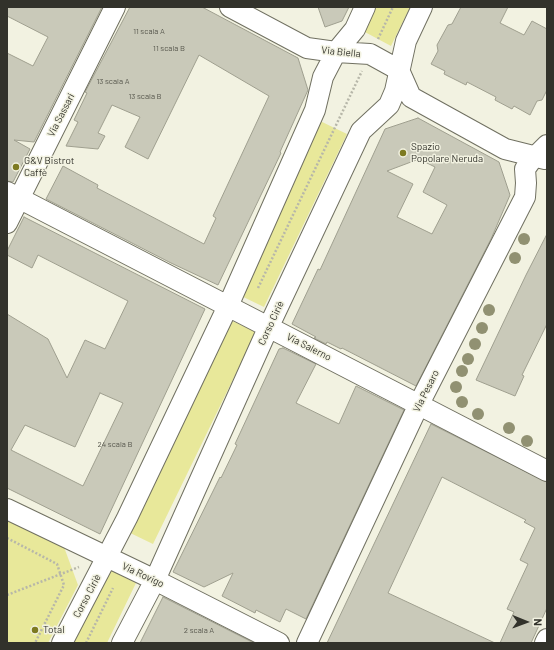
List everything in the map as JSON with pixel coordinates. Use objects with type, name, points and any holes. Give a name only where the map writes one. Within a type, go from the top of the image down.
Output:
[{"type":"street","name":"Via Sassari","points":[[7,223],[13,195],[116,7]]},
{"type":"street","name":"Via Biella","points":[[230,7],[307,48],[336,52],[370,54],[399,70]]},
{"type":"street","name":"Corso Ciriè","points":[[62,643],[107,558],[228,306],[315,110],[323,77],[336,52],[355,29],[365,7]]},
{"type":"street","name":"Corso Ciriè","points":[[122,643],[155,580],[269,326],[361,131],[388,105],[395,91],[406,42],[422,7]]},
{"type":"street","points":[[399,70],[411,97],[505,149],[543,154]]},
{"type":"street","name":"Via Pesaro","points":[[307,643],[419,404],[525,197],[525,169],[530,162],[543,154]]},
{"type":"street","name":"Via Salerno","points":[[13,195],[547,471]]},
{"type":"street","name":"Via Rovigo","points":[[7,509],[155,580],[279,643]]},
{"type":"street","points":[[545,643],[547,639]]},
{"type":"path","points":[[7,538],[57,564],[64,585],[35,643]]},
{"type":"path","points":[[7,595],[79,567]]},
{"type":"shaded area","points":[[375,7],[410,7],[391,46],[363,31]]},
{"type":"shaded area","points":[[318,120],[347,134],[264,307],[235,293]]},
{"type":"shaded area","points":[[226,318],[256,332],[153,544],[124,530]]},
{"type":"shaded area","points":[[7,519],[64,547],[78,585],[48,643],[7,643]]},
{"type":"shaded area","points":[[107,568],[136,583],[107,643],[71,643]]},
{"type":"building","points":[[7,7],[102,7],[34,142],[14,140],[30,149],[13,182],[7,181],[7,53],[33,66],[48,37],[7,16]]},
{"type":"building","points":[[130,7],[202,7],[298,58],[308,90],[280,152],[281,153],[218,285],[171,263],[46,199],[63,166],[98,185],[97,188],[204,244],[216,218],[213,216],[269,96],[199,55],[148,159],[125,147],[140,117],[112,105],[98,133],[105,136],[98,149],[66,146],[78,122],[74,120],[87,93],[85,92]]},
{"type":"building","points":[[318,7],[349,7],[342,21],[325,27]]},
{"type":"building","points":[[461,7],[508,7],[500,23],[524,35],[532,21],[547,29],[547,90],[542,100],[537,101],[530,115],[514,106],[512,109],[495,100],[496,97],[467,82],[466,85],[444,74],[445,71],[431,64],[438,51],[437,45],[448,25],[452,24]]},
{"type":"building","points":[[418,118],[499,162],[510,195],[491,239],[416,386],[342,348],[341,349],[327,342],[326,344],[314,338],[316,337],[292,324],[318,269],[320,270],[385,129]],"holes":[[[419,159],[435,167],[423,192],[447,205],[432,234],[397,217],[413,184],[387,171]]]},
{"type":"building","points":[[24,217],[205,309],[100,534],[7,488],[7,314],[48,339],[67,378],[85,340],[105,349],[128,301],[38,255],[32,268],[7,255],[7,251]],"holes":[[[100,393],[123,403],[83,486],[11,450],[25,425],[75,447]]]},
{"type":"building","points":[[547,234],[547,324],[522,375],[524,376],[515,396],[476,380]]},
{"type":"building","points":[[283,348],[316,364],[296,403],[339,424],[356,386],[404,410],[306,619],[286,609],[280,622],[256,610],[255,613],[222,596],[233,573],[204,587],[173,572],[237,445],[235,444],[279,349]]},
{"type":"building","points":[[431,424],[547,482],[547,608],[531,643],[500,643],[514,612],[507,609],[528,564],[520,560],[535,528],[524,522],[526,520],[442,477],[388,593],[495,643],[327,643]]},
{"type":"building","points":[[163,597],[254,643],[140,643]]},
{"type":"place","name":"Spazio Popolare Neruda","points":[[403,153]]},
{"type":"place","name":"G&V Bistrot Caffè","points":[[16,167]]},
{"type":"place","name":"Total","points":[[35,630]]}]
